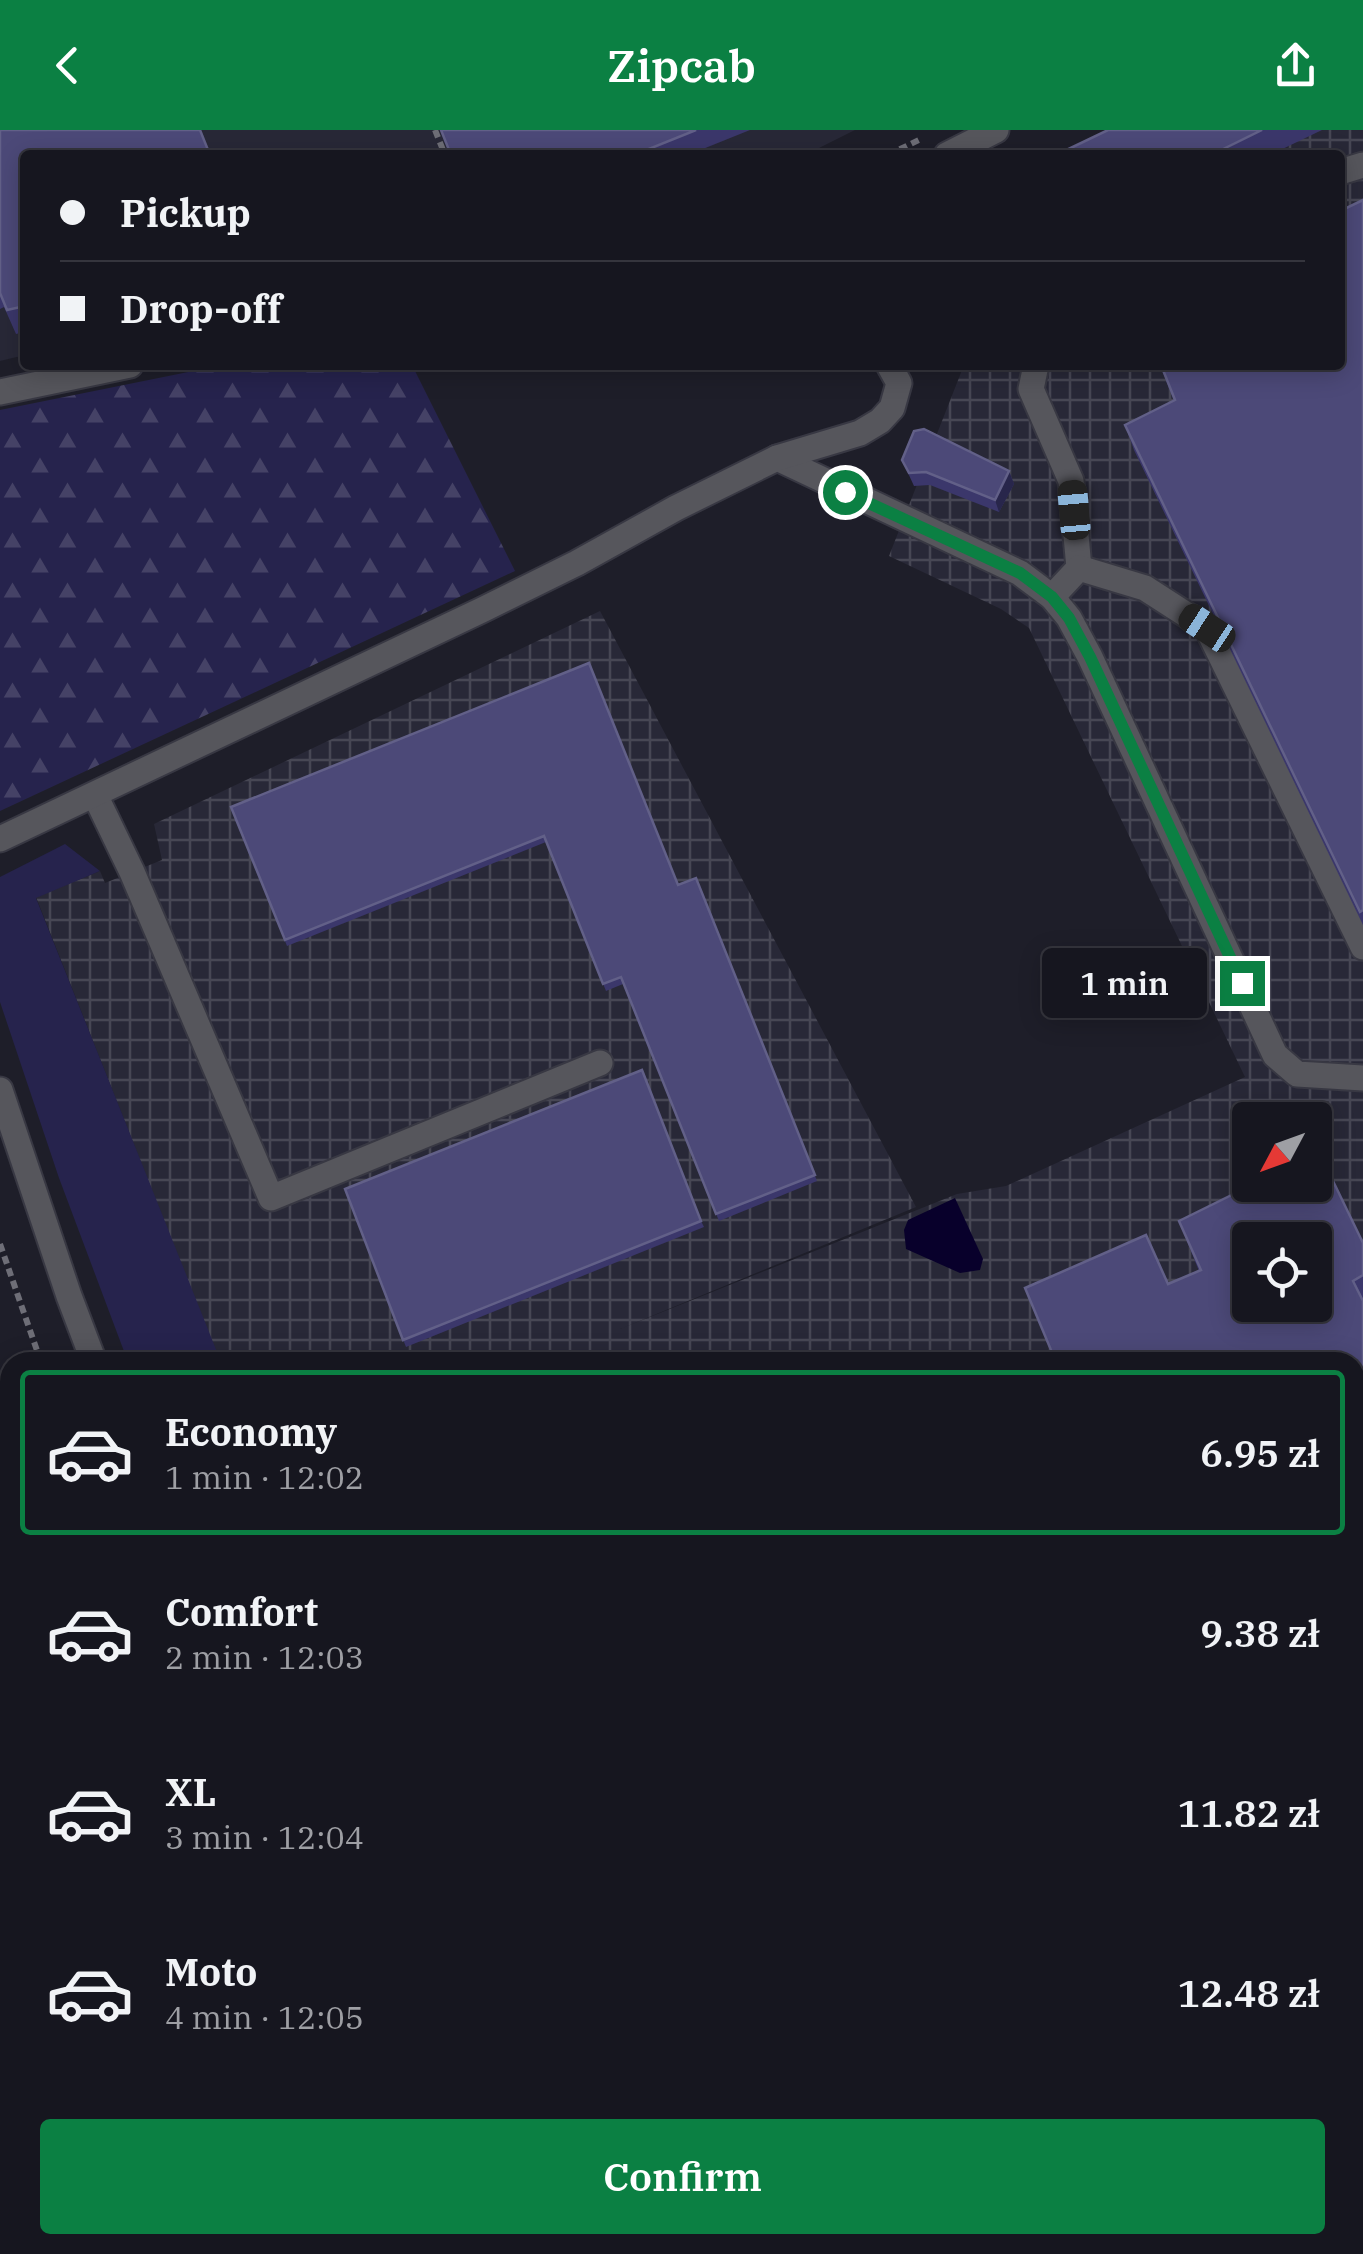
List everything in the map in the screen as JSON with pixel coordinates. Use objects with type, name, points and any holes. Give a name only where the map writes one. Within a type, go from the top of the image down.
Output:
[{"type":"street","points":[[958,150],[996,130]]},
{"type":"street","points":[[0,392],[106,370]]},
{"type":"street","points":[[0,839],[498,602],[776,458],[860,433],[892,408],[898,383],[892,370]]},
{"type":"street","points":[[1035,370],[1031,388],[1072,481],[1079,568],[1052,597]]},
{"type":"street","points":[[776,458],[1020,573],[1052,597],[1069,618],[1090,657],[1275,1055],[1298,1074],[1363,1078]]},
{"type":"street","points":[[1079,568],[1145,588],[1207,628],[1363,947]]},
{"type":"street","points":[[95,795],[132,872],[271,1198],[600,1063]]},
{"type":"street","points":[[0,1090],[9,1147],[90,1352]]},
{"type":"path","points":[[898,150],[939,130]]},
{"type":"path","points":[[0,1244],[38,1352]]},
{"type":"shaded area","points":[[0,130],[855,130],[815,150],[20,150],[20,356],[0,361]]},
{"type":"shaded area","points":[[1167,130],[1363,130],[1363,1352],[216,1352],[36,897],[100,871],[105,883],[162,860],[154,824],[600,611],[916,1207],[620,1329],[957,1194],[1006,1186],[1245,1077],[1029,628],[1001,609],[889,556],[962,370],[1345,370],[1345,150],[1125,150]]},
{"type":"shaded area","points":[[955,1198],[983,1259],[980,1270],[960,1273],[906,1249],[904,1230],[908,1220]]},
{"type":"green space","points":[[198,370],[414,370],[515,571],[0,811],[0,410]]},
{"type":"green space","points":[[65,844],[100,871],[36,898],[217,1352],[124,1352],[59,1178],[0,1002],[0,877]]},
{"type":"building","points":[[0,130],[200,130],[208,150],[20,150],[20,307],[7,310],[0,293]]},
{"type":"building","points":[[441,130],[696,130],[646,150],[449,150]]},
{"type":"building","points":[[1108,130],[1262,130],[1221,150],[1066,150]]},
{"type":"building","points":[[1363,200],[1360,912],[1125,425],[1175,400],[1163,370],[1345,370],[1345,209]]},
{"type":"building","points":[[924,429],[1009,471],[995,500],[926,472],[909,473],[902,460],[914,431]]},
{"type":"building","points":[[589,663],[678,885],[696,878],[815,1175],[716,1214],[621,977],[603,984],[544,836],[285,940],[231,807]]},
{"type":"building","points":[[642,1070],[701,1221],[403,1340],[345,1189]]},
{"type":"building","points":[[1332,1179],[1363,1243],[1363,1275],[1353,1281],[1363,1301],[1363,1352],[1052,1352],[1025,1288],[1146,1235],[1168,1284],[1201,1270],[1179,1221],[1232,1195],[1232,1202],[1332,1202]]},
{"type":"route","points":[[845,492],[1020,573],[1052,597],[1069,618],[1242,983]]}]
